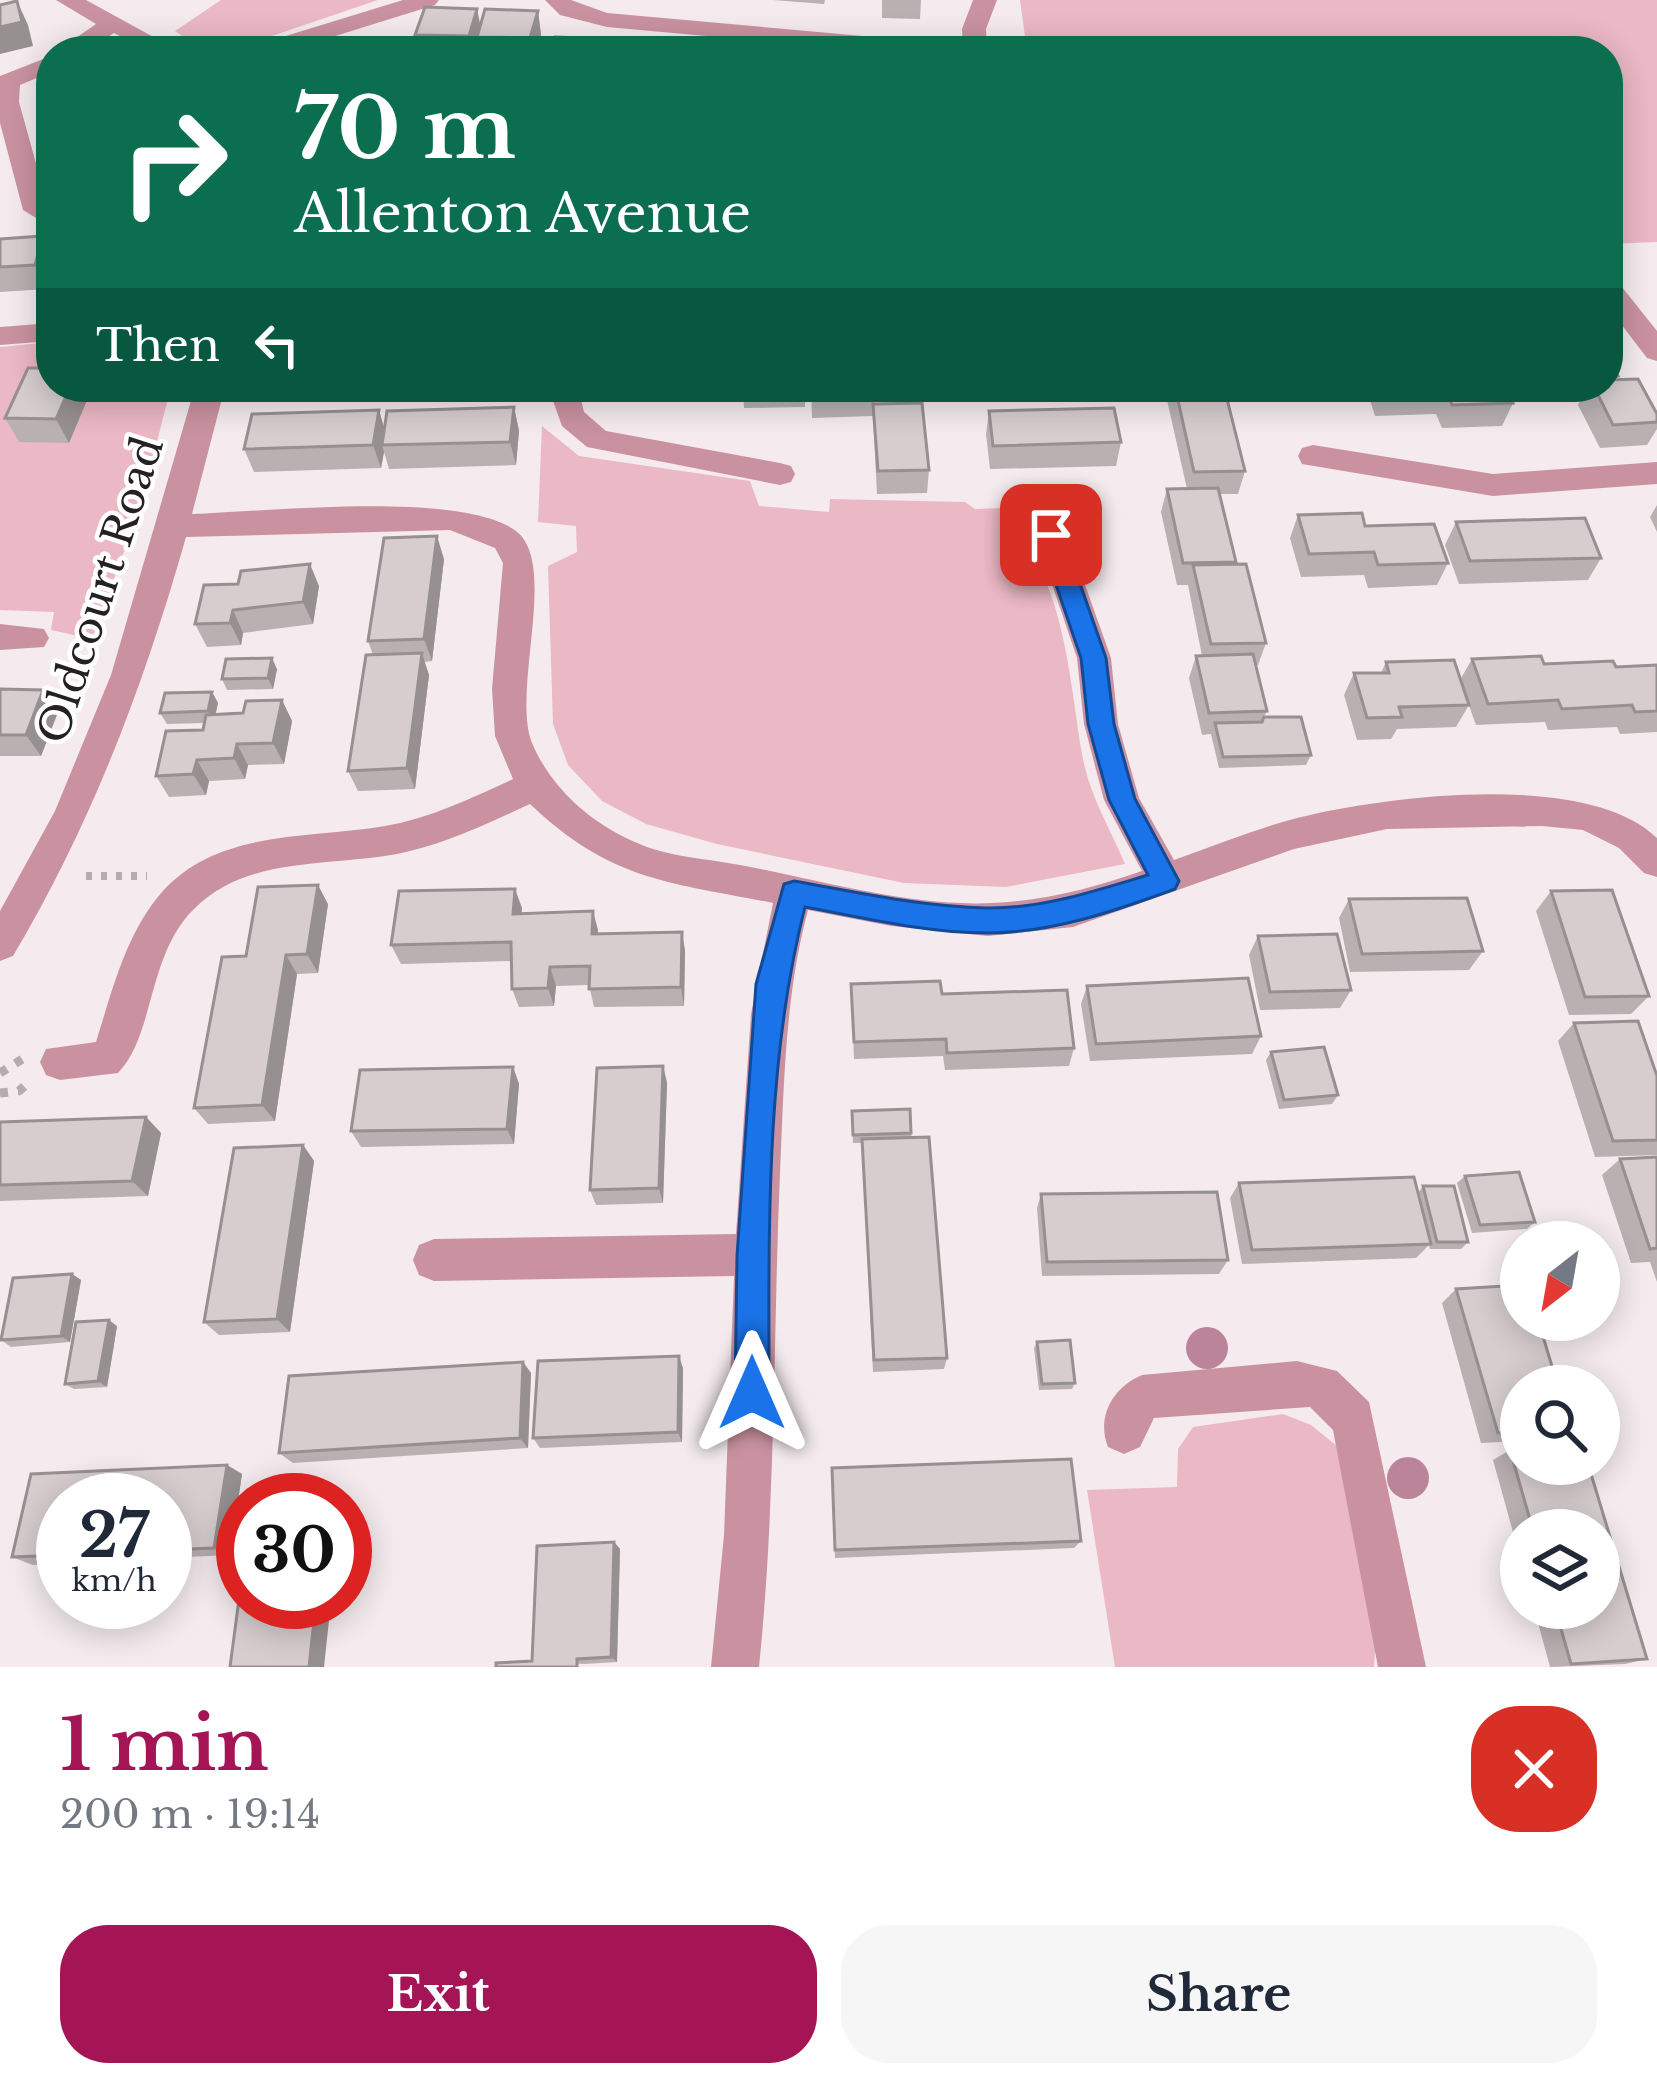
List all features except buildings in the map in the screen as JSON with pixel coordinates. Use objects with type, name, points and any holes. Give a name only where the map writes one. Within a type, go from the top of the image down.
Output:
[{"type":"street","points":[[68,0],[141,36]]},
{"type":"street","points":[[330,36],[380,25],[428,0]]},
{"type":"street","points":[[557,0],[568,10],[607,20],[785,36]]},
{"type":"street","points":[[974,36],[985,0]]},
{"type":"street","points":[[93,36],[116,22]]},
{"type":"street","points":[[36,70],[4,84],[36,210]]},
{"type":"street","points":[[1623,307],[1657,351]]},
{"type":"street","points":[[0,336],[36,333]]},
{"type":"street","name":"Oldcourt Road","points":[[0,944],[32,895],[118,706],[176,526],[206,402]]},
{"type":"street","points":[[564,402],[574,424],[598,440],[780,474]]},
{"type":"street","points":[[1313,456],[1493,485],[1657,473]]},
{"type":"street","points":[[176,526],[452,519],[506,540],[519,563],[509,689],[512,736],[534,786],[579,828],[637,860],[891,910],[988,920],[1073,911],[1294,834],[1387,814],[1542,811],[1587,815],[1632,837],[1657,862]]},
{"type":"street","points":[[1051,534],[1094,658],[1101,724],[1122,800],[1166,881]]},
{"type":"street","points":[[60,1063],[104,1060],[112,1052],[148,943],[179,898],[221,869],[277,852],[361,846],[412,836],[534,786]]},
{"type":"street","points":[[742,1666],[751,1485],[753,1256],[770,984],[794,893]]},
{"type":"street","points":[[434,1260],[753,1256]]},
{"type":"street","points":[[1124,1431],[1126,1419],[1142,1397],[1297,1383],[1321,1387],[1353,1418],[1402,1667]]},
{"type":"path","points":[[86,875],[151,876]]},
{"type":"shaded area","points":[[221,0],[378,0],[271,36],[182,36],[175,31]]},
{"type":"shaded area","points":[[1020,0],[1657,0],[1657,242],[1623,243],[1623,36],[1025,36]]},
{"type":"shaded area","points":[[36,343],[36,402],[167,402],[140,508],[92,639],[51,630],[54,612],[0,610],[0,347]]},
{"type":"shaded area","points":[[542,426],[579,456],[750,481],[759,506],[829,512],[830,499],[965,502],[975,509],[1003,508],[1007,535],[1027,551],[1055,606],[1085,768],[1125,864],[1006,887],[904,883],[717,844],[646,824],[602,801],[568,765],[553,724],[548,566],[577,552],[576,526],[538,522]]},
{"type":"shaded area","points":[[1283,1414],[1311,1425],[1337,1446],[1376,1639],[1374,1667],[1115,1667],[1087,1490],[1177,1487],[1178,1449],[1193,1427]]},
{"type":"route","points":[[752,1393],[753,1256],[770,984],[794,893],[988,920],[1073,911],[1166,881],[1122,800],[1101,724],[1094,658],[1051,535]]}]
